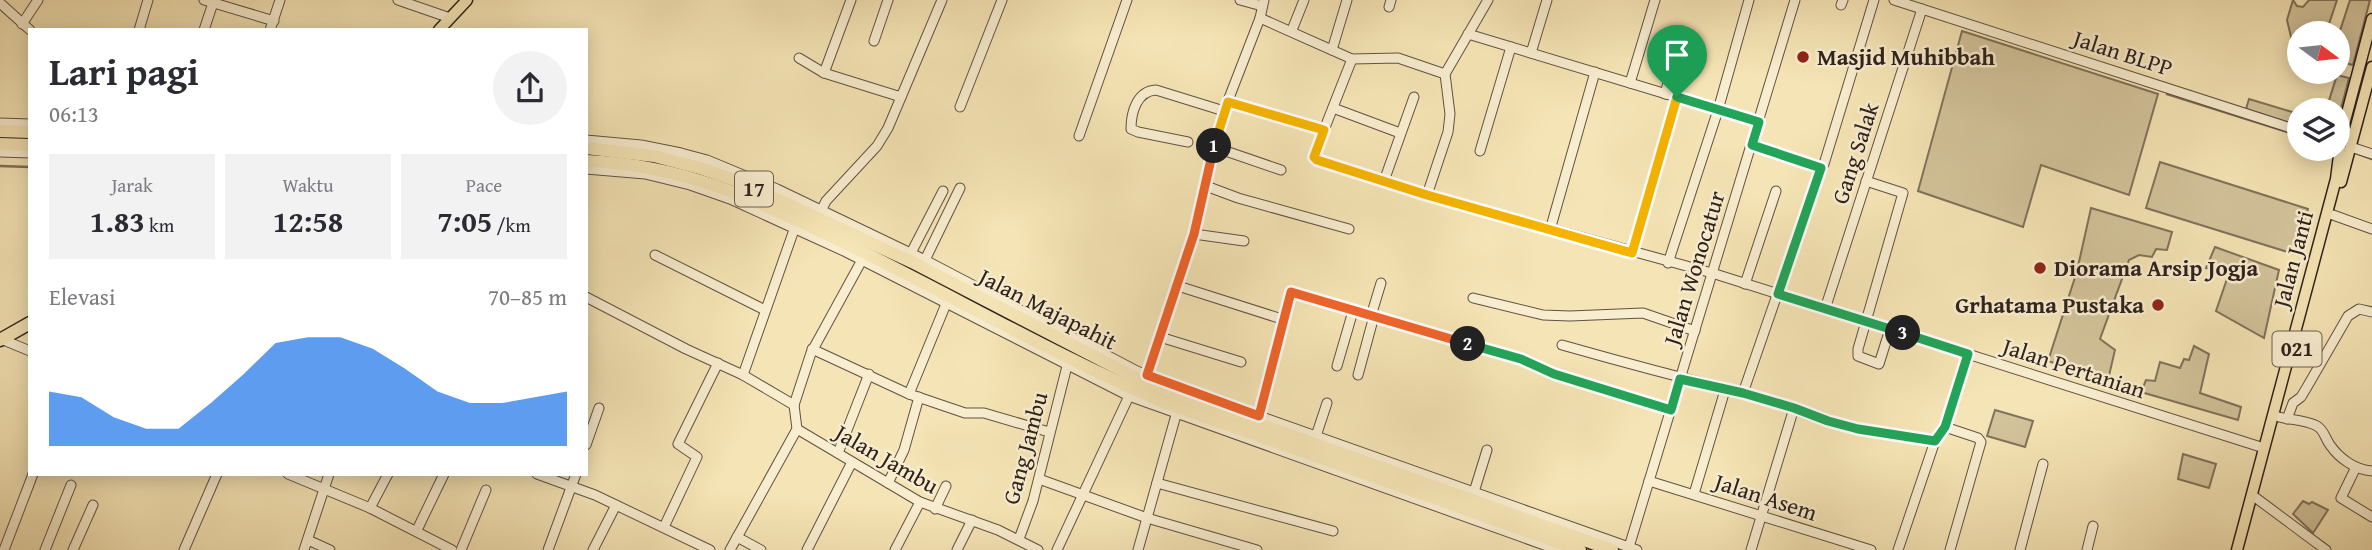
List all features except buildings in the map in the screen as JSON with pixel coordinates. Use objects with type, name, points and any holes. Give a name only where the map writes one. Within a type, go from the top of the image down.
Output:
[{"type":"highway","points":[[0,131],[28,132]]},
{"type":"highway","points":[[0,144],[28,145]]},
{"type":"highway","name":"Jalan Majapahit","points":[[588,148],[631,152],[703,169],[740,182],[914,262],[1049,330],[1134,377],[1167,391],[1381,463],[1580,550]]},
{"type":"highway","name":"Jalan Majapahit","points":[[588,161],[652,167],[701,179],[914,262],[1122,384],[1163,402],[1466,498]]},
{"type":"highway","points":[[0,340],[28,324]]},
{"type":"highway","name":"Jalan Majapahit","points":[[1487,511],[1612,550]]},
{"type":"main road","points":[[441,28],[467,0]]},
{"type":"main road","name":"Jalan Janti","points":[[2350,111],[2372,19]]},
{"type":"main road","points":[[2358,72],[2371,71]]},
{"type":"main road","name":"Jalan Janti","points":[[2350,126],[2371,71]]},
{"type":"main road","name":"Jalan Janti","points":[[2244,550],[2264,448],[2340,161]]},
{"type":"main road","name":"Jalan Janti","points":[[2237,550],[2283,418],[2333,215],[2341,161]]},
{"type":"street","points":[[0,3],[26,27],[38,0]]},
{"type":"street","points":[[139,28],[148,0]]},
{"type":"street","points":[[204,28],[210,1],[272,25],[280,0]]},
{"type":"street","points":[[398,0],[450,18]]},
{"type":"street","points":[[824,72],[851,0]]},
{"type":"street","points":[[874,41],[888,0]]},
{"type":"street","points":[[822,209],[825,201],[877,146],[942,0]]},
{"type":"street","points":[[961,107],[1002,0]]},
{"type":"street","points":[[1079,136],[1127,0]]},
{"type":"street","points":[[1147,375],[1194,234],[1226,106],[1260,18],[1263,3],[1240,0]]},
{"type":"street","points":[[1292,30],[1304,0]]},
{"type":"street","points":[[1332,50],[1347,0]]},
{"type":"street","points":[[1427,195],[1448,132],[1450,114],[1445,74],[1488,0]]},
{"type":"street","points":[[1531,53],[1547,0]]},
{"type":"street","points":[[1630,83],[1655,0]]},
{"type":"street","points":[[1668,263],[1718,110],[1749,0]]},
{"type":"street","name":"Jalan Wonocatur","points":[[1633,548],[1680,379],[1795,0]]},
{"type":"street","points":[[1743,393],[1824,164],[1874,0]]},
{"type":"street","name":"Jalan BLPP","points":[[1894,0],[2287,127]]},
{"type":"street","name":"Gang Salak","points":[[1825,309],[1923,9]]},
{"type":"street","points":[[1260,18],[1352,59],[1398,58],[1445,74]]},
{"type":"street","points":[[1665,94],[1682,31]]},
{"type":"street","points":[[1468,34],[1759,122]]},
{"type":"street","points":[[1480,151],[1511,47]]},
{"type":"street","points":[[799,58],[824,72],[901,97]]},
{"type":"street","points":[[1188,142],[1131,129],[1132,111],[1141,95],[1149,90],[1156,90],[1324,130],[1352,59]]},
{"type":"street","points":[[1550,230],[1595,72]]},
{"type":"street","points":[[1384,181],[1414,97]]},
{"type":"street","points":[[1632,253],[1677,97]]},
{"type":"street","points":[[1333,108],[1400,133]]},
{"type":"street","points":[[0,123],[28,124]]},
{"type":"street","name":"Jalan Pertanian","points":[[1324,130],[1314,155],[1315,159],[1427,195],[1668,263],[1713,273],[2264,448]]},
{"type":"street","points":[[588,140],[641,145],[694,157],[738,173],[822,209],[914,262]]},
{"type":"street","points":[[1752,145],[1821,168]]},
{"type":"street","points":[[1214,147],[1281,170]]},
{"type":"street","points":[[2350,147],[2372,154]]},
{"type":"street","points":[[0,152],[28,153]]},
{"type":"street","points":[[588,169],[634,172],[690,185],[795,227],[1129,396],[1558,550]]},
{"type":"street","points":[[1866,181],[1899,190],[1903,194],[1865,321],[1858,356],[1879,364],[1890,329]]},
{"type":"street","points":[[1206,186],[1238,198],[1349,229]]},
{"type":"street","points":[[914,262],[960,188]]},
{"type":"street","points":[[914,262],[943,191]]},
{"type":"street","points":[[1745,284],[1776,191]]},
{"type":"street","points":[[2333,215],[2372,229]]},
{"type":"street","points":[[743,375],[795,227]]},
{"type":"street","points":[[1194,234],[1244,241]]},
{"type":"street","points":[[655,254],[765,310]]},
{"type":"street","points":[[730,550],[797,429],[794,405],[812,349],[862,260]]},
{"type":"street","points":[[1358,375],[1381,283]]},
{"type":"street","points":[[1178,286],[1284,320]]},
{"type":"street","points":[[1259,416],[1291,292],[1521,359],[1554,374],[1671,410]]},
{"type":"street","points":[[588,298],[743,375],[794,405]]},
{"type":"street","points":[[1473,298],[1543,315],[1643,313],[1695,331]]},
{"type":"street","points":[[888,483],[904,450],[914,395],[946,304]]},
{"type":"street","points":[[2372,312],[2359,309],[2348,316],[2301,397],[2293,403],[2283,418],[2307,422],[2321,428],[2330,445],[2356,467],[2372,471]]},
{"type":"street","points":[[1337,366],[1353,311]]},
{"type":"street","points":[[1049,330],[1147,375],[1316,436],[1381,463]]},
{"type":"street","points":[[1160,337],[1241,362]]},
{"type":"street","points":[[0,340],[28,350]]},
{"type":"street","points":[[1562,345],[1680,379],[1743,393],[1858,429],[1935,441]]},
{"type":"street","points":[[812,349],[914,395],[965,413],[984,413],[1049,432]]},
{"type":"street","points":[[1898,550],[1935,441],[1945,427],[1968,354]]},
{"type":"street","points":[[664,527],[697,457],[678,444],[718,363]]},
{"type":"street","name":"Gang Jambu","points":[[1019,539],[1039,479],[1067,366]]},
{"type":"street","points":[[838,453],[869,374]]},
{"type":"street","points":[[1694,494],[1724,390]]},
{"type":"street","points":[[1057,550],[1129,396]]},
{"type":"street","points":[[1316,436],[1327,403]]},
{"type":"street","points":[[588,439],[598,408]]},
{"type":"street","points":[[1751,550],[1794,408]]},
{"type":"street","points":[[1138,550],[1176,415]]},
{"type":"street","points":[[1945,427],[1978,438],[1981,442],[1950,550]]},
{"type":"street","name":"Jalan Jambu","points":[[797,429],[920,502],[1019,539],[1033,549]]},
{"type":"street","points":[[1487,450],[1466,498],[1633,548]]},
{"type":"street","points":[[807,550],[852,462]]},
{"type":"street","points":[[2020,550],[2043,464]]},
{"type":"street","points":[[2356,467],[2342,498],[2372,517]]},
{"type":"street","points":[[4,550],[32,476]]},
{"type":"street","points":[[184,550],[216,476]]},
{"type":"street","points":[[293,476],[370,508],[452,550]]},
{"type":"street","points":[[304,550],[327,476]]},
{"type":"street","points":[[370,508],[387,476]]},
{"type":"street","points":[[417,530],[443,476]]},
{"type":"street","points":[[543,476],[616,505],[710,550]]},
{"type":"street","points":[[548,550],[575,476]]},
{"type":"street","points":[[1039,479],[1147,518],[1257,550]]},
{"type":"street","name":"Jalan Asem","points":[[1650,481],[1865,549]]},
{"type":"street","points":[[1157,483],[1333,531]]},
{"type":"street","points":[[45,550],[71,485]]},
{"type":"street","points":[[935,509],[946,486]]},
{"type":"street","points":[[461,550],[486,490]]},
{"type":"street","points":[[2254,497],[2326,550]]},
{"type":"street","points":[[895,550],[920,502]]},
{"type":"street","points":[[73,550],[93,505]]},
{"type":"street","points":[[593,550],[616,505]]},
{"type":"street","points":[[957,550],[972,520]]},
{"type":"street","points":[[2087,550],[2093,526]]},
{"type":"street","points":[[737,537],[761,550]]},
{"type":"street","points":[[1522,538],[1522,550]]},
{"type":"street","points":[[308,540],[330,550]]},
{"type":"shaded area","points":[[2293,0],[2297,6],[2303,7],[2309,0],[2337,0],[2330,21],[2287,20]]},
{"type":"shaded area","points":[[2350,0],[2370,0],[2353,65],[2350,64],[2350,21],[2343,21]]},
{"type":"shaded area","points":[[1962,31],[2158,94],[2129,195],[2041,165],[2023,227],[1918,191]]},
{"type":"shaded area","points":[[2334,84],[2347,84],[2344,98],[2330,98]]},
{"type":"shaded area","points":[[2249,99],[2287,110],[2287,122],[2246,109]]},
{"type":"shaded area","points":[[2160,162],[2308,209],[2294,254],[2146,208]]},
{"type":"shaded area","points":[[2091,208],[2172,232],[2167,250],[2156,249],[2152,257],[2139,255],[2129,260],[2100,339],[2115,350],[2108,380],[2048,361],[2077,271]]},
{"type":"shaded area","points":[[2215,247],[2279,270],[2264,338],[2216,311],[2229,273],[2206,268]]},
{"type":"shaded area","points":[[2194,346],[2209,354],[2200,393],[2241,407],[2238,420],[2141,392],[2146,380],[2155,381],[2160,362],[2180,368],[2184,359],[2189,360]]},
{"type":"shaded area","points":[[1995,410],[2033,421],[2025,447],[1987,436]]},
{"type":"shaded area","points":[[2183,454],[2216,464],[2209,488],[2178,479]]},
{"type":"shaded area","points":[[2303,501],[2309,504],[2312,502],[2328,510],[2313,533],[2293,514]]},
{"type":"waterway","points":[[2167,94],[2287,132]]},
{"type":"waterway","points":[[2356,153],[2372,159]]},
{"type":"waterway","points":[[0,166],[28,167]]},
{"type":"place","name":"Masjid Muhibbah","points":[[1803,57]]},
{"type":"place","name":"Diorama Arsip Jogja","points":[[2040,268]]},
{"type":"place","name":"Grhatama Pustaka","points":[[2158,305]]},
{"type":"route","points":[[1677,97],[1759,122],[1752,145],[1821,168],[1778,294],[1968,354],[1945,427],[1935,441],[1858,429],[1743,393],[1680,379],[1671,410],[1554,374],[1521,359],[1291,292],[1259,416],[1147,375],[1194,234],[1214,147],[1228,102],[1324,130],[1314,157],[1317,160],[1427,195],[1632,253],[1677,97]]}]
